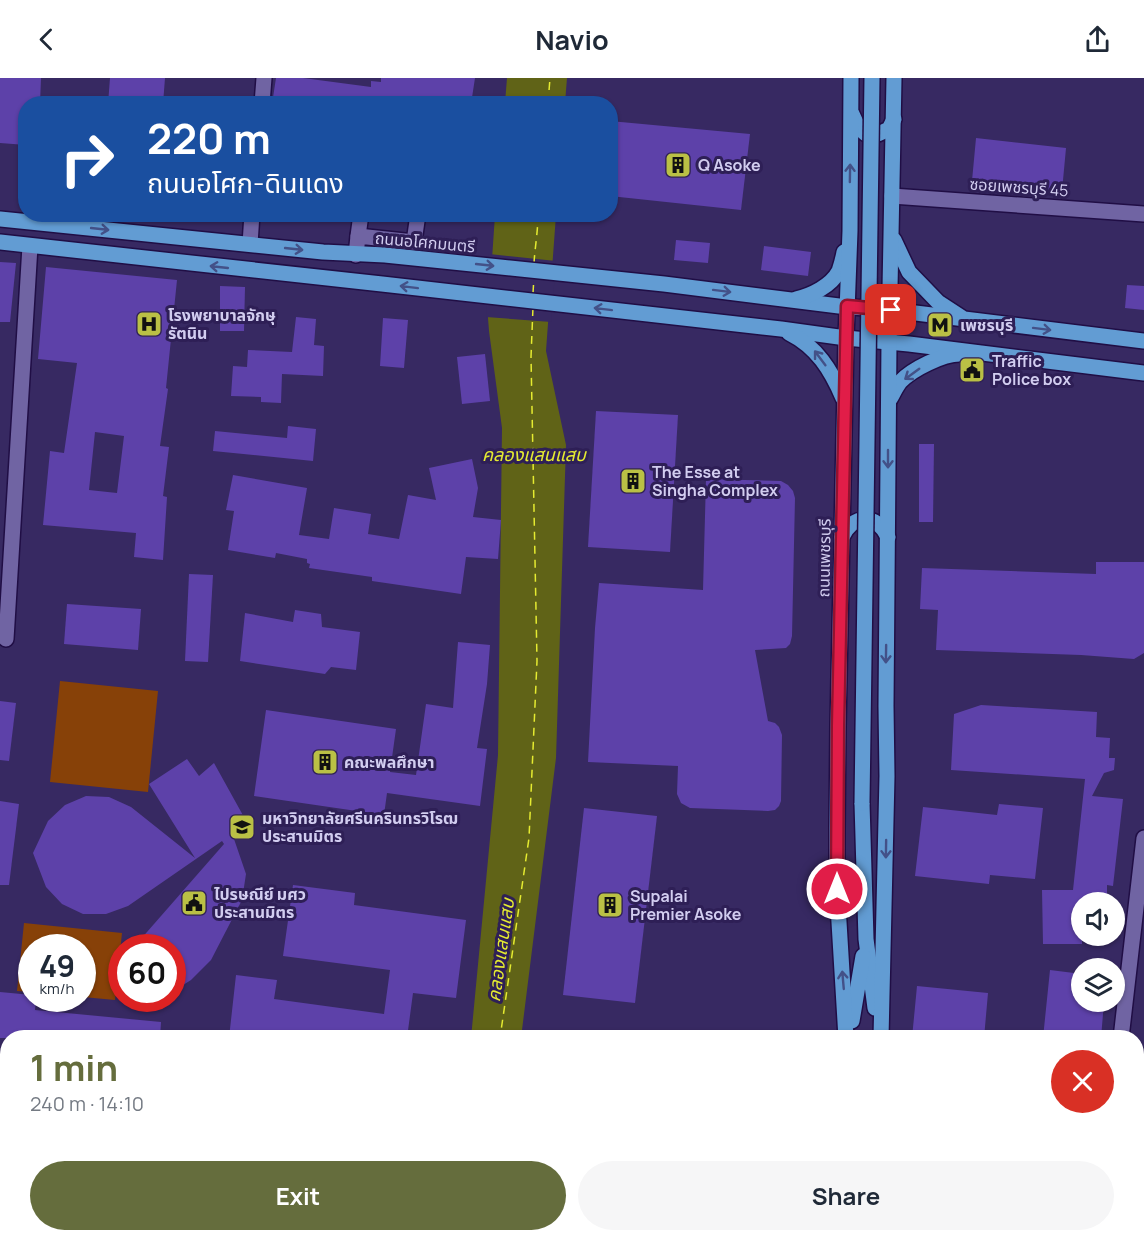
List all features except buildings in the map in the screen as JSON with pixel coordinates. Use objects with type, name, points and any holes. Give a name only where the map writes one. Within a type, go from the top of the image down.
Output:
[{"type":"main road","name":"ถนนเพชรบุรี","points":[[847,1030],[837,889],[838,726],[844,401],[850,231],[851,78]]},
{"type":"main road","name":"ถนนเพชรบุรี","points":[[872,78],[862,803],[866,939],[879,1030]]},
{"type":"main road","name":"ถนนเพชรบุรี","points":[[880,1030],[887,776],[889,341],[894,78]]},
{"type":"main road","points":[[851,114],[858,127],[866,134],[878,134],[889,129],[894,119]]},
{"type":"main road","name":"ถนนอโศกมนตรี","points":[[0,219],[18,221]]},
{"type":"main road","name":"ถนนอโศกมนตรี","points":[[30,222],[664,284],[1144,341]]},
{"type":"main road","points":[[790,300],[818,291],[835,277],[840,269],[850,231]]},
{"type":"main road","points":[[892,234],[909,273],[938,302],[964,319]]},
{"type":"main road","points":[[0,242],[889,341],[1141,376]]},
{"type":"main road","points":[[781,329],[812,347],[829,371],[844,401]]},
{"type":"main road","points":[[889,401],[900,382],[922,366],[954,354],[987,353]]},
{"type":"main road","points":[[842,537],[852,523],[861,520],[877,523],[888,537]]},
{"type":"main road","name":"ถนนเพชรบุรี","points":[[849,1030],[866,939]]},
{"type":"street","points":[[263,96],[264,78]]},
{"type":"street","name":"ซอยเพชรบุรี 45","points":[[892,196],[1144,214]]},
{"type":"street","points":[[250,244],[251,222]]},
{"type":"street","points":[[356,255],[360,222]]},
{"type":"street","points":[[358,236],[414,242],[417,222]]},
{"type":"street","points":[[6,639],[30,246]]},
{"type":"street","points":[[1122,1030],[1144,838]]},
{"type":"shaded area","points":[[60,681],[158,691],[148,792],[50,782]]},
{"type":"shaded area","points":[[24,923],[122,933],[108,934],[108,999],[96,998],[96,934],[23,934]]},
{"type":"water","points":[[507,78],[567,78],[566,96],[506,96]]},
{"type":"water","name":"คลองแสนแสบ","points":[[495,222],[555,222],[546,351],[566,445],[556,758],[522,1030],[472,1030],[498,755],[502,428],[488,318]]},
{"type":"pier","points":[[489,254],[556,261],[551,322],[486,317]]},
{"type":"ferry route","points":[[549,96],[550,78]]},
{"type":"ferry route","points":[[534,263],[538,222]]},
{"type":"ferry route","points":[[533,293],[534,277]]},
{"type":"ferry route","points":[[501,1030],[529,838],[537,661],[531,357],[533,307]]},
{"type":"place","name":"Q Asoke","points":[[678,165]]},
{"type":"place","name":"โรงพยาบาลจักษุ รัตนิน","points":[[149,324]]},
{"type":"place","name":"เพชรบุรี","points":[[940,325]]},
{"type":"place","name":"Traffic Police box","points":[[972,370]]},
{"type":"place","name":"The Esse at Singha Complex","points":[[633,481]]},
{"type":"place","name":"คณะพลศึกษา","points":[[325,762]]},
{"type":"place","name":"มหาวิทยาลัยศรีนครินทรวิโรฒ ประสานมิตร","points":[[242,827]]},
{"type":"place","name":"ไปรษณีย์ มศว ประสานมิตร","points":[[194,903]]},
{"type":"place","name":"Supalai Premier Asoke","points":[[610,905]]},
{"type":"route","points":[[837,889],[847,306],[891,310]]}]
